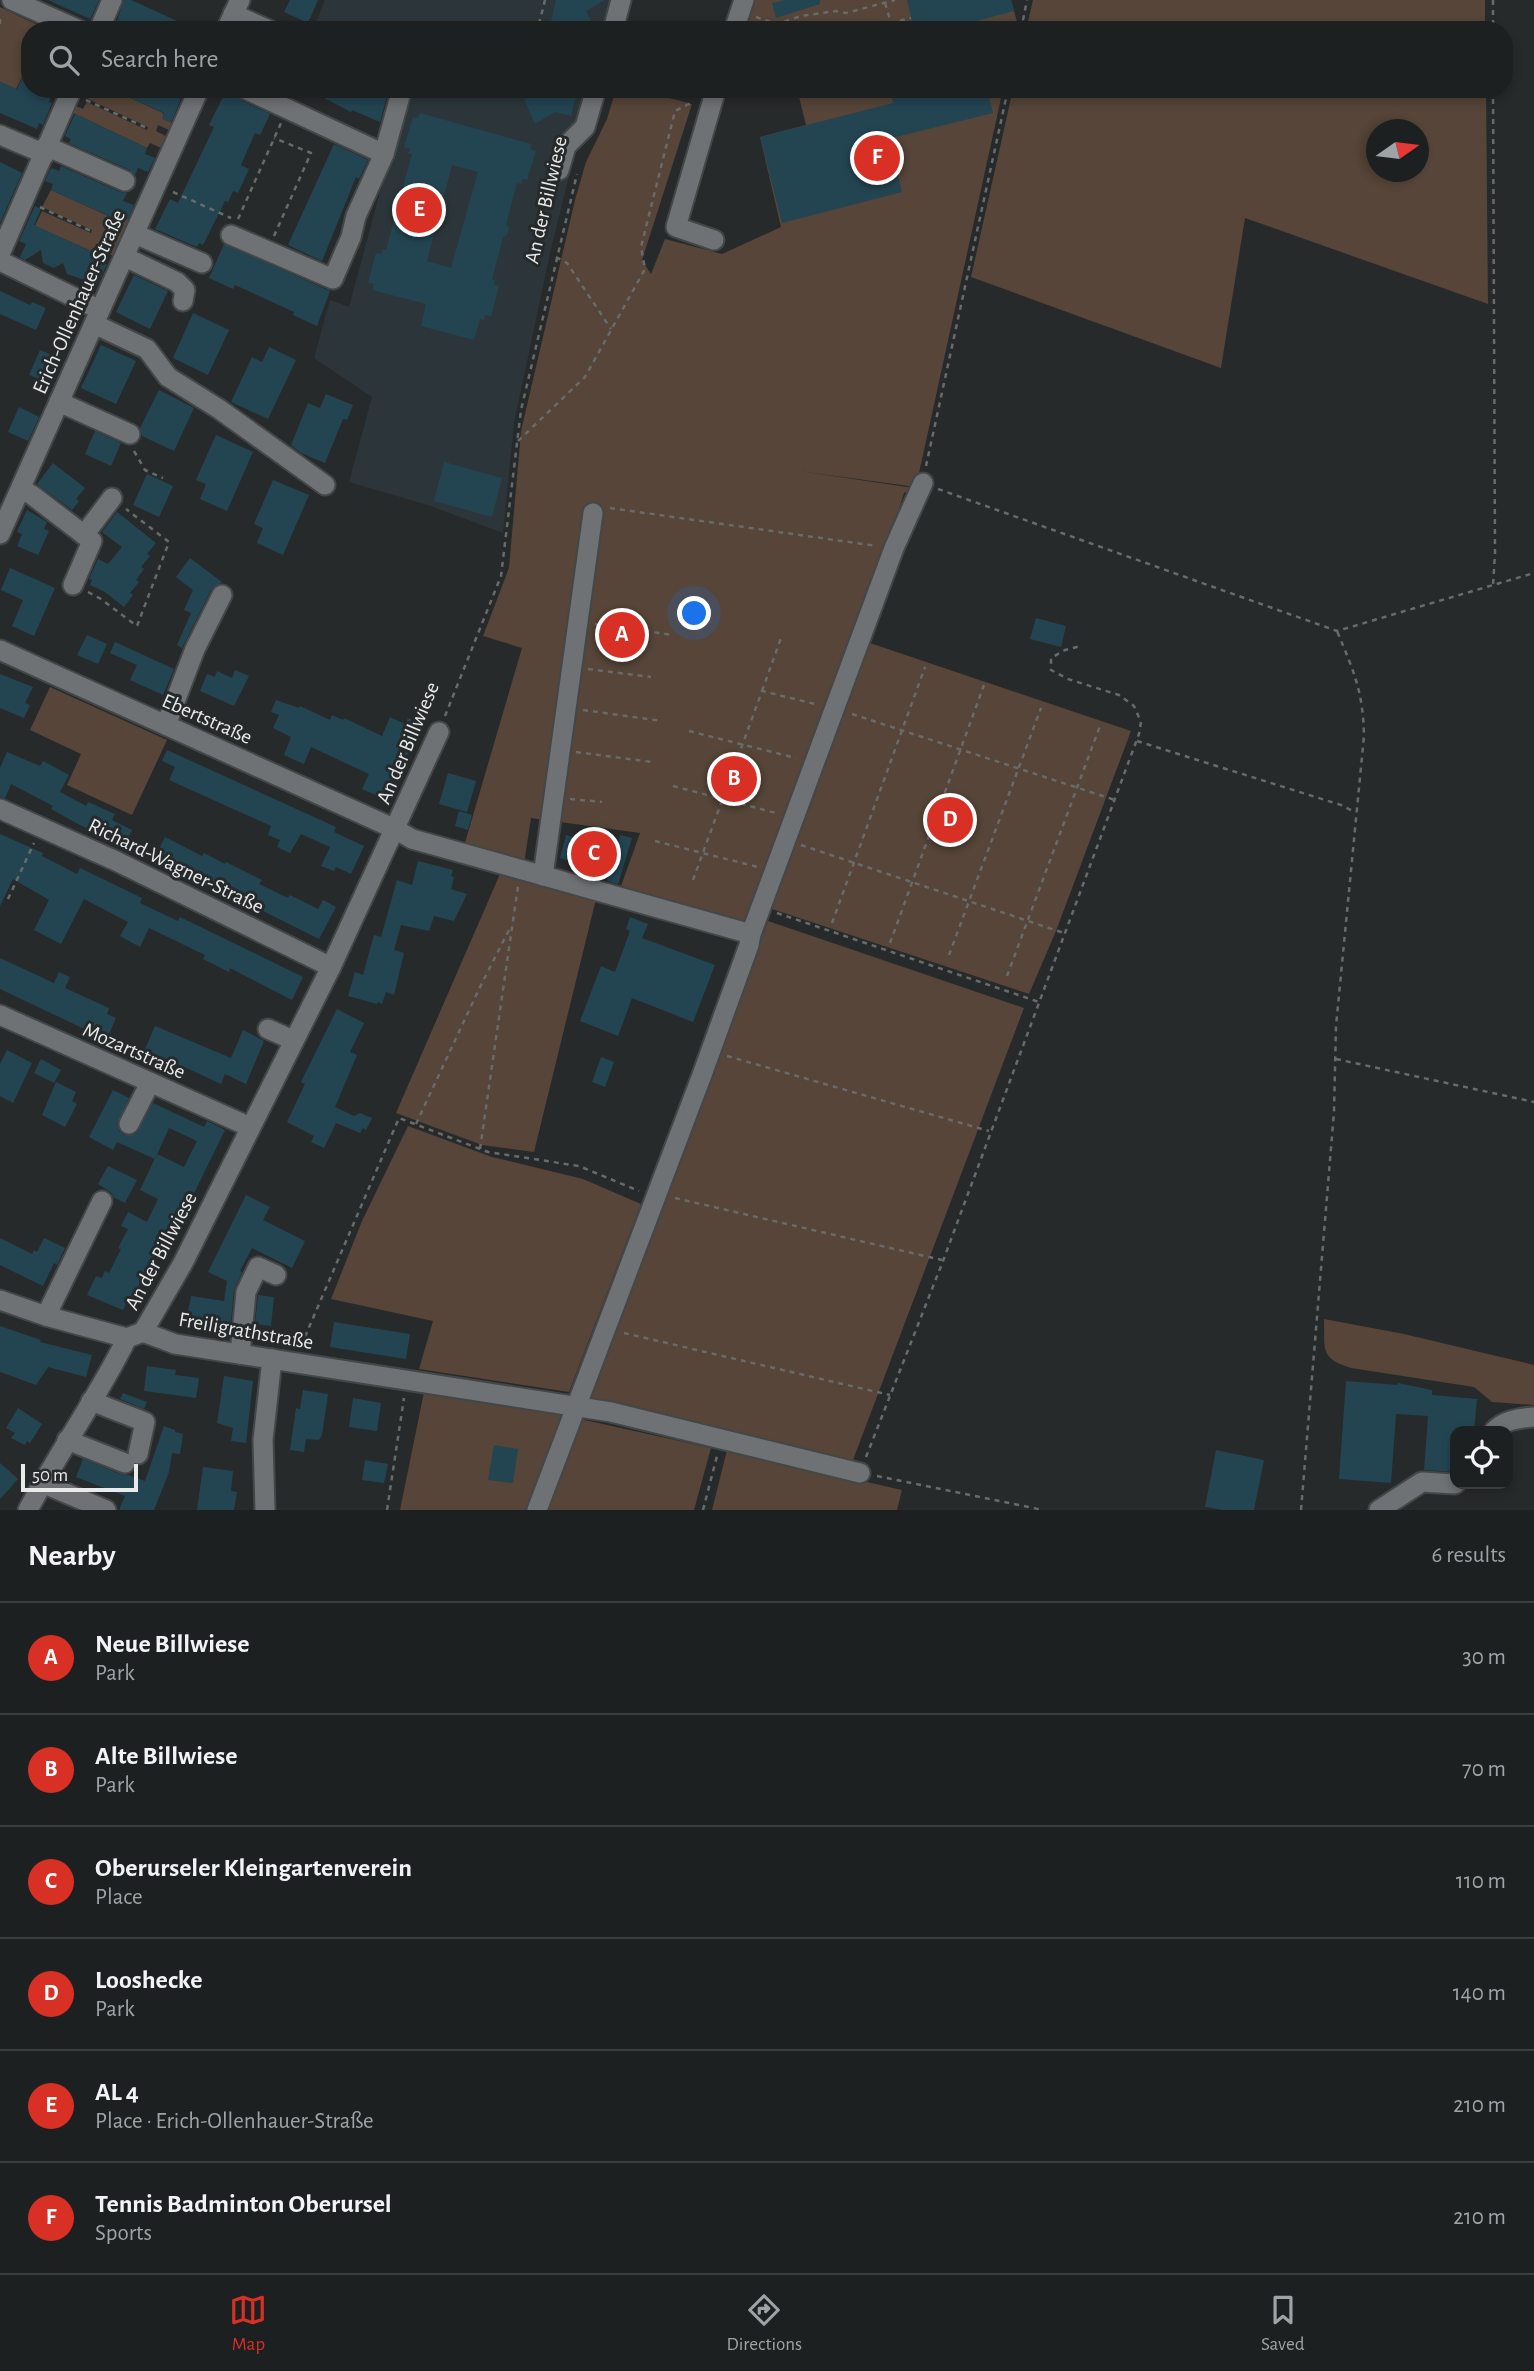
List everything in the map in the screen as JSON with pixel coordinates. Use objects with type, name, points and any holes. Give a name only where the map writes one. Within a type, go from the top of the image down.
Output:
[{"type":"street","points":[[12,0],[59,21]]},
{"type":"street","points":[[103,21],[112,0]]},
{"type":"street","points":[[615,21],[621,0]]},
{"type":"street","points":[[0,254],[68,98]]},
{"type":"street","name":"Erich-Ollenhauer-Straße","points":[[2,524],[21,489],[196,98]]},
{"type":"street","points":[[264,98],[384,154]]},
{"type":"street","points":[[231,235],[333,279],[351,237],[356,216],[384,154],[400,98]]},
{"type":"street","points":[[559,170],[566,146],[585,127],[593,98]]},
{"type":"street","points":[[713,98],[676,227],[714,240]]},
{"type":"street","name":"Erich-Ollenhauer-Straße","points":[[0,135],[125,181]]},
{"type":"street","points":[[135,234],[202,262]]},
{"type":"street","points":[[125,257],[177,282],[185,290],[183,301]]},
{"type":"street","points":[[0,261],[147,349],[169,377],[219,409],[325,485]]},
{"type":"street","points":[[59,402],[130,435]]},
{"type":"street","points":[[537,1510],[710,1051],[894,548],[923,483]]},
{"type":"street","points":[[21,489],[92,541],[73,585]]},
{"type":"street","points":[[84,535],[112,498]]},
{"type":"street","points":[[543,876],[593,513]]},
{"type":"street","points":[[166,725],[195,649],[222,595]]},
{"type":"street","name":"Ebertstraße","points":[[0,650],[412,839],[751,934]]},
{"type":"street","name":"An der Billwiese","points":[[28,1510],[91,1401],[183,1263],[331,967],[439,732]]},
{"type":"street","name":"Richard-Wagner-Straße","points":[[0,809],[116,861],[331,967]]},
{"type":"street","name":"Mozartstraße","points":[[0,1015],[250,1127]]},
{"type":"street","points":[[268,1029],[293,1040]]},
{"type":"street","points":[[129,1124],[150,1083]]},
{"type":"street","points":[[46,1316],[102,1201]]},
{"type":"street","points":[[240,1354],[246,1292],[257,1267],[276,1275]]},
{"type":"street","name":"Freiligrathstraße","points":[[0,1300],[46,1316],[175,1344],[649,1419],[860,1473]]},
{"type":"street","points":[[265,1510],[263,1440],[272,1359]]},
{"type":"street","points":[[67,1440],[132,1459],[145,1422],[91,1401]]},
{"type":"street","points":[[1498,1426],[1534,1417]]},
{"type":"street","points":[[1379,1510],[1422,1482],[1450,1484]]},
{"type":"street","points":[[42,1483],[106,1510]]},
{"type":"path","points":[[540,21],[545,0]]},
{"type":"path","points":[[786,21],[836,11],[846,13],[895,0]]},
{"type":"path","points":[[1023,21],[1027,0]]},
{"type":"path","points":[[1493,0],[1493,21]]},
{"type":"path","points":[[885,3],[890,21]]},
{"type":"path","points":[[739,14],[766,21]]},
{"type":"path","points":[[899,21],[911,18]]},
{"type":"path","points":[[0,19],[0,28]]},
{"type":"path","points":[[85,98],[147,128]]},
{"type":"path","points":[[518,441],[585,377],[645,269],[641,247],[675,111],[707,98]]},
{"type":"path","points":[[1006,98],[923,483],[1337,631],[1534,573]]},
{"type":"path","points":[[1493,98],[1493,586]]},
{"type":"path","points":[[157,184],[237,221],[288,109]]},
{"type":"path","points":[[268,251],[311,153],[275,138]]},
{"type":"path","name":"An der Billwiese","points":[[439,732],[501,576],[521,410],[579,169]]},
{"type":"path","points":[[25,200],[91,231]]},
{"type":"path","points":[[556,257],[567,263],[611,330]]},
{"type":"path","points":[[130,435],[140,465],[163,478]]},
{"type":"path","points":[[73,585],[101,598],[137,626],[169,542],[112,498]]},
{"type":"path","points":[[593,513],[610,508],[894,548]]},
{"type":"path","points":[[578,621],[673,635]]},
{"type":"path","points":[[1301,1510],[1334,1112],[1336,1026],[1364,736],[1362,698],[1337,631]]},
{"type":"path","points":[[693,880],[781,638]]},
{"type":"path","points":[[1043,1510],[1017,1508],[860,1473],[943,1261],[989,1131],[1137,741],[1140,722],[1134,706],[1119,695],[1068,680],[1051,670],[1051,658],[1065,650],[1081,646]]},
{"type":"path","points":[[571,666],[651,677]]},
{"type":"path","points":[[832,923],[925,667]]},
{"type":"path","points":[[890,943],[984,685]]},
{"type":"path","points":[[762,691],[835,709],[1115,800]]},
{"type":"path","points":[[565,708],[662,722]]},
{"type":"path","points":[[949,955],[1041,708]]},
{"type":"path","points":[[1007,976],[1100,726]]},
{"type":"path","points":[[689,732],[806,761]]},
{"type":"path","points":[[1137,741],[1355,811]]},
{"type":"path","points":[[559,749],[652,762]]},
{"type":"path","points":[[673,786],[786,815]]},
{"type":"path","points":[[553,797],[602,802]]},
{"type":"path","points":[[8,899],[41,828]]},
{"type":"path","points":[[786,840],[1064,933]]},
{"type":"path","points":[[655,841],[774,872]]},
{"type":"path","points":[[480,1149],[521,869]]},
{"type":"path","points":[[761,908],[1039,1002]]},
{"type":"path","points":[[416,1124],[468,1010],[513,923]]},
{"type":"path","points":[[710,1051],[989,1131]]},
{"type":"path","points":[[1336,1059],[1534,1102]]},
{"type":"path","points":[[294,1363],[399,1118],[480,1149],[579,1166],[647,1195],[656,1194],[943,1261]]},
{"type":"path","points":[[605,1329],[890,1395]]},
{"type":"path","points":[[387,1510],[407,1381]]},
{"type":"path","points":[[703,1510],[722,1438]]},
{"type":"shaded area","points":[[325,0],[610,0],[604,21],[317,21]]},
{"type":"shaded area","points":[[754,0],[1011,0],[1017,21],[749,21]]},
{"type":"shaded area","points":[[1033,0],[1485,0],[1485,21],[1028,21]]},
{"type":"shaded area","points":[[0,7],[29,21],[21,21],[21,79],[16,89],[0,82]]},
{"type":"shaded area","points":[[130,98],[163,113],[163,119],[173,123],[169,130],[158,125],[156,131],[166,136],[161,148],[150,143],[147,148],[69,111],[73,105],[83,109],[87,102],[147,130],[148,127],[88,99]]},
{"type":"shaded area","points":[[406,98],[585,98],[514,423],[503,533],[431,506],[349,482],[372,397],[314,358],[330,300],[349,307]]},
{"type":"shaded area","points":[[613,98],[669,98],[692,104],[642,260],[651,274],[665,239],[722,254],[781,227],[760,137],[806,125],[799,98],[1001,98],[916,487],[799,471],[914,488],[904,493],[887,548],[745,923],[620,889],[640,833],[531,818],[524,864],[464,846],[522,648],[483,636],[509,568],[521,431],[575,200],[586,162],[607,119]]},
{"type":"shaded area","points":[[1011,98],[1486,98],[1488,304],[1245,218],[1221,368],[971,277]]},
{"type":"shaded area","points":[[51,190],[115,219],[117,214],[130,220],[114,256],[100,250],[98,254],[35,226],[42,211],[91,233],[92,230],[42,207]]},
{"type":"shaded area","points":[[867,642],[1131,731],[1056,931],[1029,994],[766,907]]},
{"type":"shaded area","points":[[50,687],[167,740],[132,815],[67,785],[81,754],[30,730]]},
{"type":"shaded area","points":[[500,868],[597,895],[534,1152],[482,1145],[396,1113],[500,874]]},
{"type":"shaded area","points":[[768,921],[1024,1008],[853,1460],[588,1399]]},
{"type":"shaded area","points":[[408,1126],[492,1157],[583,1179],[641,1204],[569,1392],[419,1369],[433,1321],[331,1299],[362,1221]]},
{"type":"shaded area","points":[[1324,1319],[1404,1334],[1534,1365],[1534,1405],[1492,1402],[1474,1387],[1351,1368],[1341,1364],[1333,1360],[1326,1351]]},
{"type":"shaded area","points":[[424,1392],[544,1411],[711,1448],[694,1510],[400,1510]]},
{"type":"shaded area","points":[[727,1450],[902,1490],[897,1510],[712,1510]]},
{"type":"building","points":[[48,0],[99,0],[90,19]]},
{"type":"building","points":[[124,0],[131,0],[177,21],[117,21]]},
{"type":"building","points":[[290,0],[318,0],[309,21],[284,12]]},
{"type":"building","points":[[556,0],[605,0],[586,11],[591,21],[551,21]]},
{"type":"building","points":[[785,0],[820,0],[820,4],[776,18],[772,3]]},
{"type":"building","points":[[907,0],[1011,0],[1014,11],[976,21],[912,21]]},
{"type":"building","points":[[21,80],[21,98],[51,98],[49,102],[52,103],[43,125],[39,123],[37,129],[0,113],[0,82],[17,89]]},
{"type":"building","points":[[131,98],[181,99],[171,122],[162,119],[164,113]]},
{"type":"building","points":[[222,98],[238,98],[270,114],[260,135],[255,133],[241,165],[249,169],[238,193],[233,191],[228,202],[225,201],[203,245],[199,243],[197,247],[155,229],[170,199],[178,203],[214,127],[209,125]]},
{"type":"building","points":[[324,98],[387,98],[380,122],[352,110],[351,112]]},
{"type":"building","points":[[526,98],[576,98],[571,116],[555,112],[535,124]]},
{"type":"building","points":[[892,98],[989,98],[993,113],[888,139],[902,192],[782,223],[760,137],[893,103]]},
{"type":"building","points":[[420,113],[531,144],[530,149],[536,151],[527,180],[523,179],[521,184],[517,183],[506,224],[509,229],[503,237],[492,279],[495,280],[494,285],[499,286],[491,316],[485,315],[484,320],[480,319],[474,340],[421,326],[426,304],[372,290],[374,284],[368,283],[376,253],[381,254],[383,249],[386,250],[412,154],[408,153],[410,149],[404,147],[413,117],[418,118]],"holes":[[[452,165],[478,172],[451,268],[427,261]]]},
{"type":"building","points":[[75,114],[147,148],[145,154],[155,158],[148,172],[138,168],[135,175],[130,170],[69,143],[71,139],[65,136]]},
{"type":"building","points":[[334,144],[368,160],[359,179],[356,177],[322,261],[288,245]]},
{"type":"building","points":[[0,162],[22,173],[0,223]]},
{"type":"building","points":[[61,166],[127,193],[123,201],[134,205],[128,219],[117,214],[116,219],[51,190],[53,184],[45,181],[51,168],[59,171]]},
{"type":"building","points":[[35,206],[41,209],[34,225],[99,255],[97,260],[107,264],[101,277],[91,273],[87,281],[67,274],[63,263],[54,268],[43,263],[41,250],[25,260],[20,257],[26,244],[19,241]]},
{"type":"building","points":[[224,244],[330,291],[317,326],[293,315],[294,312],[235,285],[233,289],[209,278]]},
{"type":"building","points":[[134,275],[168,291],[150,329],[116,312]]},
{"type":"building","points":[[0,291],[30,305],[32,302],[46,308],[36,330],[0,314]]},
{"type":"building","points":[[193,313],[229,330],[208,375],[173,358]]},
{"type":"building","points":[[101,345],[136,361],[116,404],[81,388]]},
{"type":"building","points":[[269,347],[296,360],[268,419],[231,402],[252,357],[262,362]]},
{"type":"building","points":[[40,350],[57,357],[47,382],[29,375]]},
{"type":"building","points":[[159,390],[194,408],[174,451],[142,436],[140,428]]},
{"type":"building","points":[[326,394],[353,405],[347,420],[343,419],[325,463],[301,453],[291,445],[308,403],[320,408]]},
{"type":"building","points":[[19,407],[39,417],[28,441],[8,432]]},
{"type":"building","points":[[95,431],[121,443],[111,466],[85,454]]},
{"type":"building","points":[[216,435],[253,452],[227,511],[200,499],[206,484],[196,480]]},
{"type":"building","points":[[444,462],[502,478],[492,517],[434,501]]},
{"type":"building","points":[[53,463],[85,488],[76,499],[79,501],[72,510],[37,484]]},
{"type":"building","points":[[147,474],[173,486],[159,517],[133,505]]},
{"type":"building","points":[[273,480],[309,495],[283,555],[257,543],[263,528],[254,524]]},
{"type":"building","points":[[27,510],[47,522],[44,529],[49,531],[38,555],[17,546],[22,534],[17,532]]},
{"type":"building","points":[[117,512],[156,543],[147,554],[150,556],[141,567],[144,569],[136,580],[139,582],[124,607],[105,592],[90,585],[92,580],[89,579],[98,559],[108,564],[122,547],[102,532]]},
{"type":"building","points":[[190,558],[222,582],[211,590],[182,648],[177,645],[191,613],[184,610],[193,590],[176,577]]},
{"type":"building","points":[[10,568],[55,588],[34,636],[12,626],[23,600],[1,590]]},
{"type":"building","points":[[1036,618],[1066,626],[1061,647],[1030,639]]},
{"type":"building","points":[[87,635],[107,644],[98,664],[77,655]]},
{"type":"building","points":[[115,642],[174,669],[163,695],[130,680],[137,665],[110,653]]},
{"type":"building","points":[[235,670],[249,676],[234,706],[200,691],[207,674],[215,677],[217,671],[232,678]]},
{"type":"building","points":[[0,674],[33,687],[25,703],[30,705],[24,718],[0,708]]},
{"type":"building","points":[[276,700],[299,708],[300,706],[330,720],[332,715],[343,720],[344,718],[382,736],[390,717],[405,724],[408,718],[420,723],[389,801],[362,789],[369,774],[311,747],[304,764],[284,755],[291,737],[273,728],[279,715],[271,712]]},
{"type":"building","points":[[167,750],[336,827],[334,832],[364,846],[351,874],[336,867],[334,871],[321,866],[330,847],[301,834],[290,853],[277,847],[280,840],[268,835],[271,826],[169,780],[175,767],[162,761]]},
{"type":"building","points":[[7,752],[40,766],[43,761],[69,775],[60,792],[86,806],[88,802],[115,814],[112,820],[132,830],[126,842],[107,832],[106,835],[99,834],[78,824],[51,809],[53,806],[11,784],[5,798],[0,797],[0,768]]},
{"type":"building","points":[[448,773],[476,781],[467,812],[439,804]]},
{"type":"building","points":[[459,811],[472,815],[468,830],[455,826]]},
{"type":"building","points":[[0,834],[43,853],[42,856],[77,874],[80,868],[142,898],[140,903],[178,921],[180,917],[303,977],[292,1000],[230,968],[229,972],[203,959],[205,955],[149,928],[140,947],[120,936],[128,922],[84,899],[61,944],[34,930],[49,900],[13,879],[0,906]]},
{"type":"building","points":[[566,835],[616,850],[620,835],[632,838],[618,884],[607,881],[609,872],[560,858]]},
{"type":"building","points":[[165,837],[202,856],[204,853],[225,864],[226,862],[262,880],[259,884],[288,898],[290,895],[318,909],[323,900],[336,907],[319,939],[155,857]]},
{"type":"building","points":[[418,861],[453,870],[451,889],[467,894],[454,921],[434,916],[429,931],[401,925],[394,950],[404,953],[394,995],[386,992],[382,1004],[348,996],[355,972],[363,975],[374,935],[381,937],[397,880],[412,885]]},
{"type":"building","points":[[630,917],[648,924],[642,938],[715,965],[693,1022],[632,998],[618,1036],[580,1021],[601,966],[615,972],[630,931],[626,929]]},
{"type":"building","points":[[0,958],[54,983],[59,972],[70,977],[65,988],[109,1008],[107,1014],[116,1018],[108,1036],[99,1032],[97,1035],[0,989]]},
{"type":"building","points":[[337,1009],[364,1023],[350,1052],[357,1055],[335,1107],[354,1116],[360,1113],[372,1118],[366,1130],[363,1128],[360,1133],[336,1123],[324,1148],[311,1142],[314,1136],[287,1122],[305,1084],[301,1082]]},
{"type":"building","points":[[155,1026],[231,1058],[243,1030],[264,1041],[246,1084],[225,1074],[221,1084],[180,1065],[178,1070],[143,1054]]},
{"type":"building","points":[[7,1050],[32,1063],[13,1103],[0,1096],[0,1064]]},
{"type":"building","points":[[601,1057],[614,1062],[605,1087],[592,1082]]},
{"type":"building","points":[[41,1059],[61,1070],[54,1083],[34,1073]]},
{"type":"building","points":[[56,1082],[76,1092],[72,1101],[77,1104],[65,1127],[42,1115]]},
{"type":"building","points":[[113,1090],[129,1098],[117,1124],[124,1135],[136,1134],[153,1103],[204,1127],[207,1121],[225,1130],[172,1238],[164,1234],[151,1260],[157,1263],[146,1284],[141,1281],[130,1303],[127,1302],[123,1310],[87,1295],[96,1276],[102,1278],[105,1271],[109,1273],[121,1249],[118,1248],[128,1229],[121,1226],[128,1212],[147,1222],[158,1199],[140,1190],[155,1159],[117,1142],[113,1150],[89,1137]],"holes":[[[169,1128],[197,1141],[184,1167],[157,1154]]]},
{"type":"building","points":[[108,1166],[137,1180],[125,1203],[98,1184]]},
{"type":"building","points":[[246,1195],[270,1207],[263,1220],[305,1241],[292,1268],[252,1248],[234,1290],[230,1331],[186,1323],[191,1296],[224,1301],[227,1281],[208,1272]]},
{"type":"building","points":[[0,1238],[32,1254],[34,1250],[37,1252],[44,1238],[65,1248],[43,1286],[0,1265]]},
{"type":"building","points":[[258,1295],[274,1297],[271,1326],[255,1324]]},
{"type":"building","points":[[334,1322],[410,1334],[406,1359],[330,1347]]},
{"type":"building","points":[[0,1326],[41,1340],[40,1342],[92,1355],[86,1377],[48,1367],[36,1385],[0,1372]]},
{"type":"building","points":[[147,1366],[176,1370],[175,1375],[199,1378],[196,1398],[144,1391]]},
{"type":"building","points":[[224,1376],[253,1381],[246,1443],[231,1441],[233,1428],[217,1423]]},
{"type":"building","points":[[1346,1381],[1398,1383],[1432,1390],[1432,1395],[1477,1399],[1474,1426],[1450,1426],[1450,1472],[1424,1470],[1428,1416],[1396,1414],[1391,1483],[1339,1479]]},
{"type":"building","points":[[303,1390],[328,1394],[322,1435],[319,1440],[306,1439],[304,1452],[290,1450],[296,1408],[300,1409]]},
{"type":"building","points":[[123,1393],[147,1402],[144,1409],[120,1399]]},
{"type":"building","points":[[353,1398],[381,1403],[377,1431],[349,1427]]},
{"type":"building","points":[[18,1408],[42,1424],[30,1443],[27,1441],[25,1445],[11,1438],[15,1433],[6,1428]]},
{"type":"building","points":[[164,1426],[183,1434],[180,1454],[172,1453],[169,1472],[154,1510],[119,1510],[125,1496],[76,1477],[83,1459],[145,1481]]},
{"type":"building","points":[[494,1445],[518,1449],[513,1483],[488,1480]]},
{"type":"building","points":[[1216,1450],[1264,1460],[1254,1510],[1205,1507]]},
{"type":"building","points":[[365,1460],[388,1464],[384,1483],[362,1480]]},
{"type":"building","points":[[0,1463],[18,1479],[0,1499]]},
{"type":"building","points":[[203,1467],[233,1471],[231,1491],[237,1492],[234,1510],[197,1510]]},
{"type":"place","name":"Tennis Badminton Oberursel","points":[[877,158]]},
{"type":"place","name":"AL 4","points":[[419,210]]},
{"type":"place","name":"Neue Billwiese","points":[[622,635]]},
{"type":"place","name":"Alte Billwiese","points":[[734,779]]},
{"type":"place","name":"Looshecke","points":[[950,820]]},
{"type":"place","name":"Oberurseler Kleingartenverein","points":[[594,854]]}]
